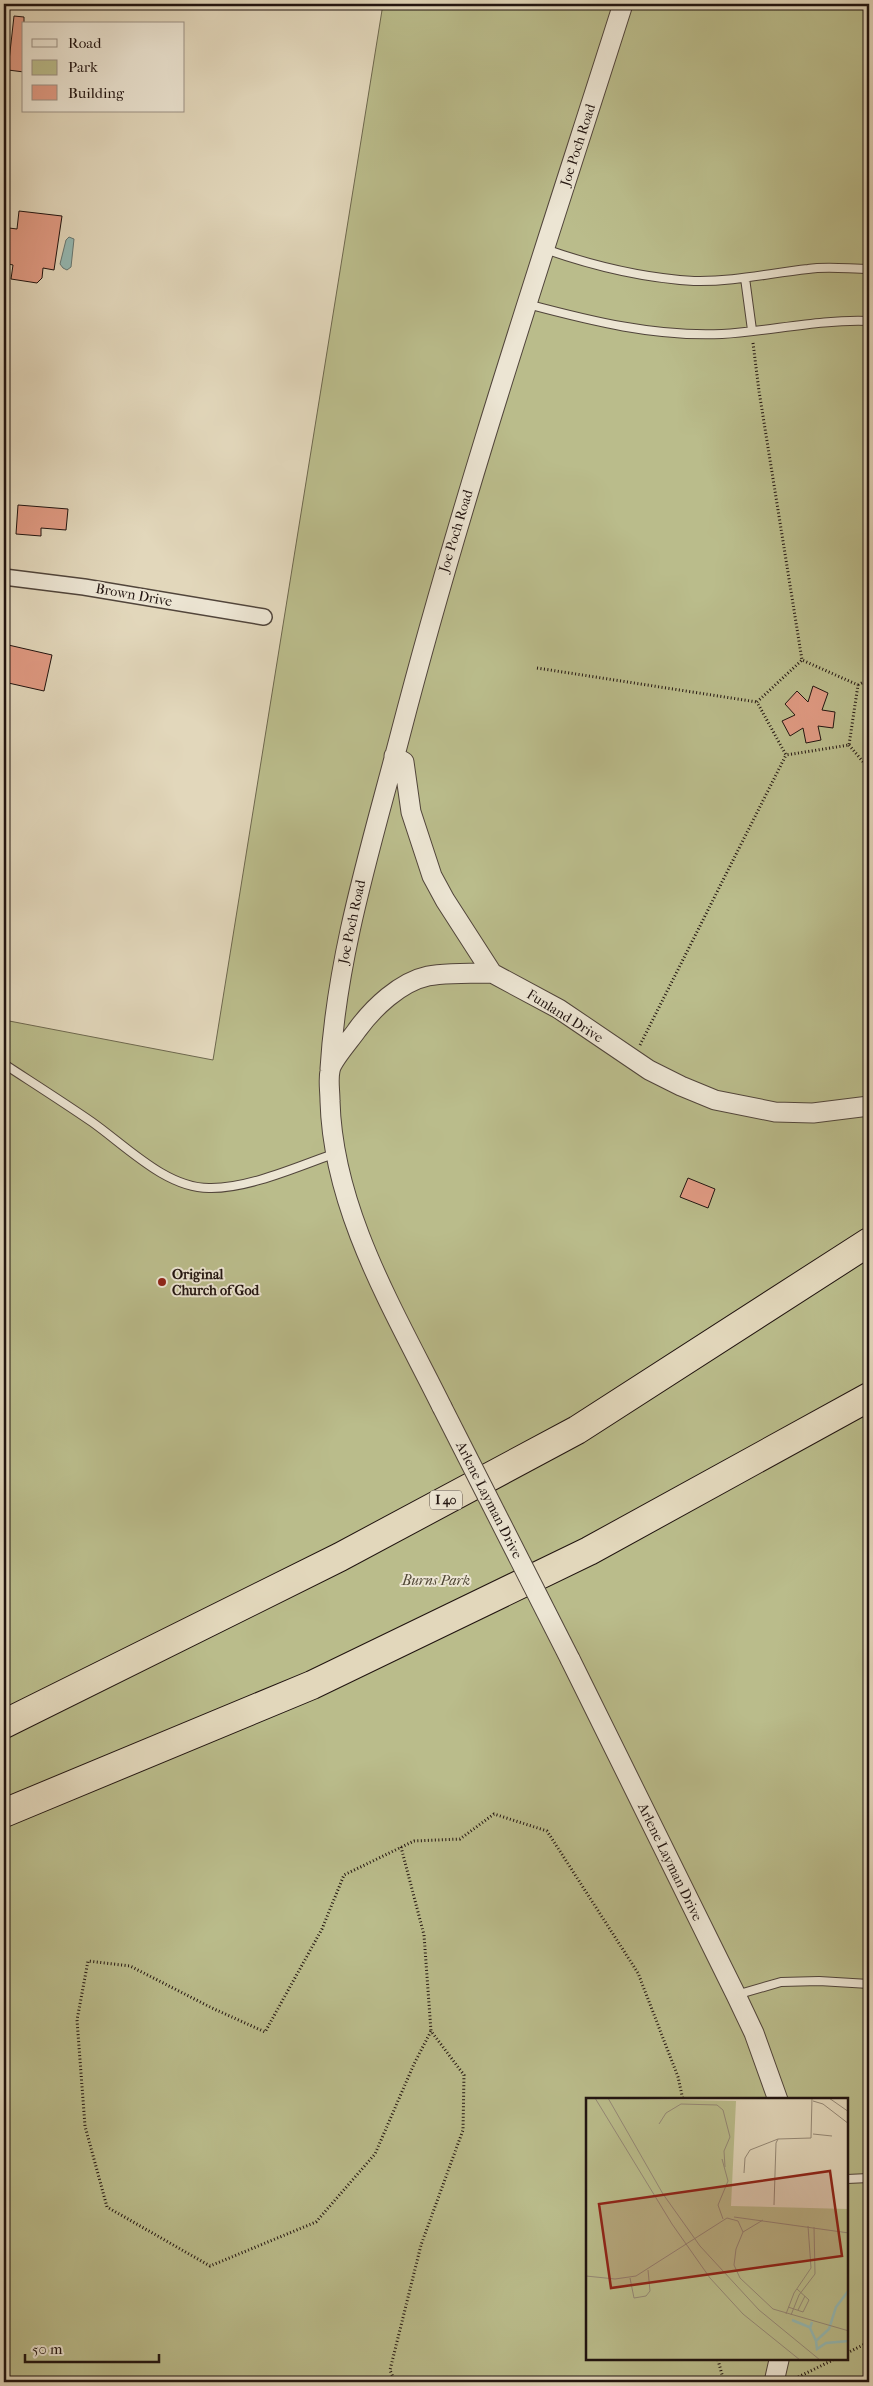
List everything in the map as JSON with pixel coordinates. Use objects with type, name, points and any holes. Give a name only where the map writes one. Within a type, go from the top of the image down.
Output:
[{"type":"highway","name":"I 40","points":[[4,1724],[340,1557],[577,1430],[869,1242]]},
{"type":"highway","points":[[4,1814],[312,1685],[545,1573],[590,1551],[869,1397]]},
{"type":"street","name":"Joe Poch Road","points":[[330,1069],[332,1033],[345,951],[359,885],[460,514],[623,4]]},
{"type":"street","name":"Brown Drive","points":[[4,576],[84,586],[264,617]]},
{"type":"street","name":"Funland Drive","points":[[394,756],[404,762],[411,812],[432,876],[444,900],[492,973],[558,1009],[632,1059],[681,1086],[715,1100],[775,1112],[813,1113],[869,1106]]},
{"type":"street","points":[[330,1069],[362,1024],[377,1008],[402,987],[428,976],[492,973]]},
{"type":"street","name":"Arlene Layman Drive","points":[[330,1069],[331,1118],[342,1179],[355,1222],[384,1291],[570,1659],[736,1994],[754,2033],[777,2098]]},
{"type":"street","points":[[774,2382],[779,2361]]},
{"type":"lane","points":[[545,249],[576,260],[631,274],[695,281],[746,278],[810,268],[869,269]]},
{"type":"lane","points":[[746,278],[752,330]]},
{"type":"lane","points":[[528,304],[625,328],[722,334],[869,321]]},
{"type":"lane","points":[[4,1064],[92,1122],[166,1176],[185,1185],[210,1188],[255,1181],[336,1153]]},
{"type":"lane","points":[[736,1994],[781,1982],[819,1981],[869,1984]]},
{"type":"lane","points":[[848,2179],[869,2178]]},
{"type":"path","points":[[752,330],[759,392],[802,660]]},
{"type":"path","points":[[802,660],[858,685]]},
{"type":"path","points":[[757,702],[802,660]]},
{"type":"path","points":[[537,668],[757,702]]},
{"type":"path","points":[[858,685],[869,679]]},
{"type":"path","points":[[858,685],[849,746],[869,769]]},
{"type":"path","points":[[757,702],[786,755]]},
{"type":"path","points":[[786,755],[849,746]]},
{"type":"path","points":[[632,1059],[786,755]]},
{"type":"path","points":[[401,1847],[424,1935],[431,2031],[414,2064],[375,2154],[316,2222],[210,2266],[107,2208],[85,2126],[82,2088],[77,2020],[88,1962],[130,1966],[212,2008],[265,2032],[322,1929],[344,1875],[401,1847],[414,1841],[460,1839],[494,1814],[547,1832],[638,1973],[678,2077],[683,2098]]},
{"type":"path","points":[[395,2382],[390,2370],[421,2245],[463,2130],[464,2075],[431,2031]]},
{"type":"path","points":[[848,2352],[869,2342]]},
{"type":"path","points":[[718,2361],[724,2382]]},
{"type":"path","points":[[787,2382],[831,2361]]},
{"type":"green space","name":"Burns Park","points":[[383,4],[869,4],[869,2382],[4,2382],[4,1020],[213,1060]]},
{"type":"water","points":[[69,237],[74,239],[71,267],[67,270],[60,264],[66,240]]},
{"type":"building","points":[[14,16],[24,17],[24,22],[22,22],[22,72],[8,70]]},
{"type":"building","points":[[19,211],[62,216],[54,270],[43,268],[42,278],[37,283],[11,279],[13,265],[4,263],[9,228],[17,229]]},
{"type":"building","points":[[18,505],[68,509],[66,530],[41,528],[41,536],[16,534]]},
{"type":"building","points":[[4,644],[52,655],[44,691],[4,682]]},
{"type":"building","points":[[813,686],[828,693],[822,710],[835,712],[833,728],[818,726],[821,740],[806,743],[803,728],[790,736],[782,721],[795,715],[785,704],[797,691],[808,702]]},
{"type":"building","points":[[688,1178],[715,1189],[708,1208],[680,1197]]},
{"type":"place","name":"Original Church of God","points":[[162,1282]]}]
